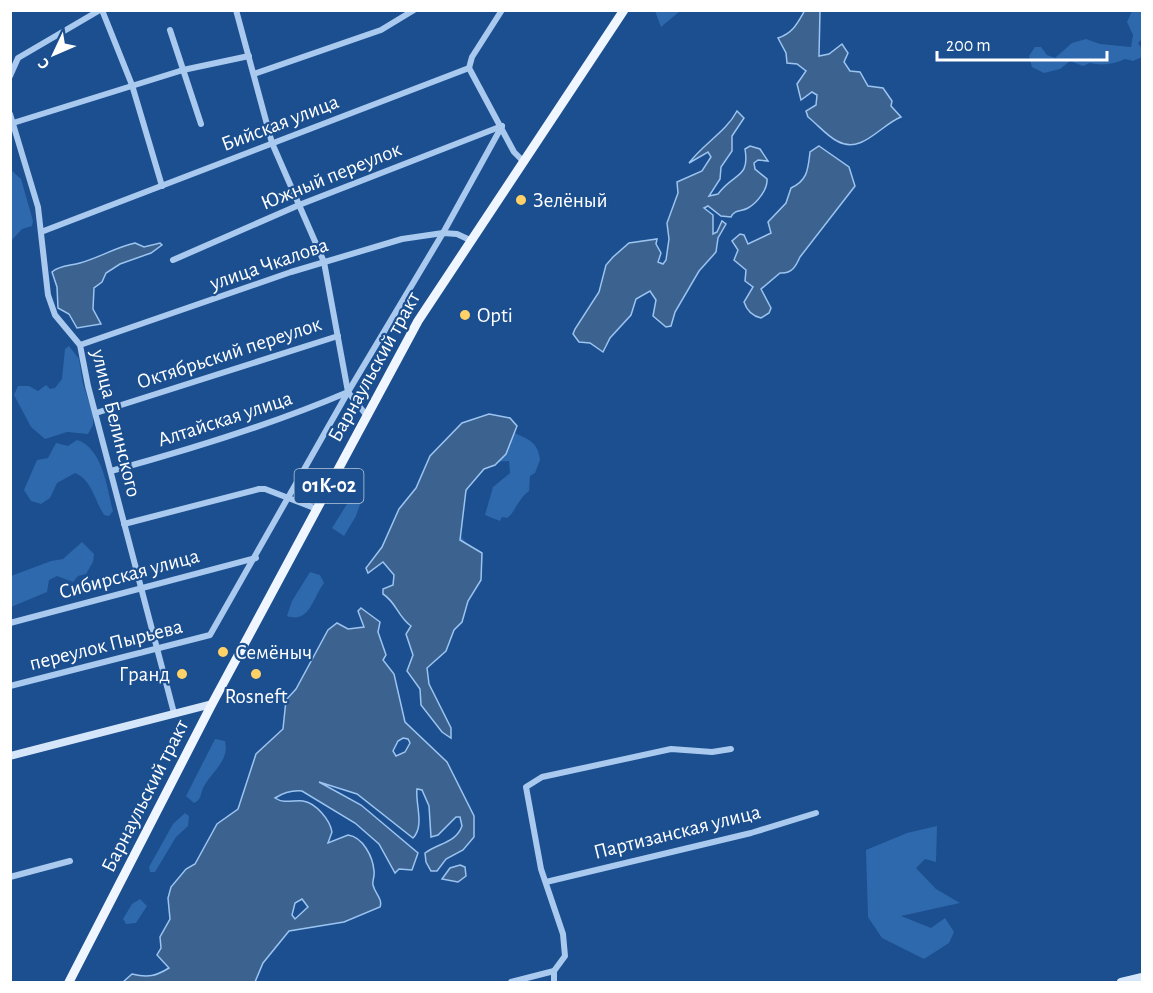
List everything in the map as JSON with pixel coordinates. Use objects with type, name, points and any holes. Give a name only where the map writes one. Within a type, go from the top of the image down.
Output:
[{"type":"main road","name":"Барнаульский тракт","points":[[67,982],[212,704],[418,321],[624,10]]},
{"type":"street","points":[[10,76],[18,58],[101,10],[132,85],[162,186]]},
{"type":"street","points":[[236,10],[272,143],[324,262],[348,392],[367,416]]},
{"type":"street","points":[[254,74],[381,30],[414,10]]},
{"type":"street","points":[[502,10],[472,57],[469,68],[514,152],[523,161]]},
{"type":"street","points":[[170,30],[201,124]]},
{"type":"street","points":[[13,123],[183,70],[249,56]]},
{"type":"street","name":"Бийская улица","points":[[41,232],[469,68]]},
{"type":"street","name":"улица Белинского","points":[[10,114],[38,207],[42,255],[52,309],[80,345],[174,712]]},
{"type":"street","points":[[256,558],[348,392],[443,233],[502,126]]},
{"type":"street","name":"Южный переулок","points":[[173,260],[299,205],[502,126]]},
{"type":"street","name":"улица Чкалова","points":[[80,345],[324,262],[402,239],[443,233],[457,234],[470,240]]},
{"type":"street","name":"Октябрьский переулок","points":[[96,413],[338,336]]},
{"type":"street","name":"Алтайская улица","points":[[111,471],[224,440],[283,420],[348,392]]},
{"type":"street","points":[[124,524],[259,489],[265,489],[287,500],[317,509]]},
{"type":"street","name":"Сибирская улица","points":[[10,623],[256,558]]},
{"type":"street","name":"переулок Пырьева","points":[[10,686],[210,635],[256,558]]},
{"type":"street","points":[[10,756],[212,704]]},
{"type":"street","points":[[554,982],[554,971],[565,956],[563,934],[546,882],[526,787],[532,781],[671,749],[712,752],[731,748]]},
{"type":"street","name":"Партизанская улица","points":[[546,882],[751,833],[816,813]]},
{"type":"street","points":[[10,877],[70,861]]},
{"type":"street","points":[[511,982],[554,971]]},
{"type":"street","points":[[1121,982],[1143,977]]},
{"type":"shaded area","points":[[655,10],[680,11],[661,27]]},
{"type":"shaded area","points":[[805,10],[820,11],[819,56],[829,54],[842,44],[848,53],[844,62],[850,71],[860,72],[868,86],[883,88],[892,101],[891,106],[901,117],[863,142],[846,144],[837,141],[808,117],[806,111],[816,105],[817,95],[812,92],[801,100],[797,84],[806,71],[797,64],[787,63],[786,53],[778,38],[791,31]]},
{"type":"shaded area","points":[[1132,11],[1142,11],[1142,39],[1138,43],[1142,49],[1142,57],[1133,61],[1125,59],[1108,64],[1090,63],[1083,66],[1070,61],[1060,69],[1044,73],[1032,67],[1029,56],[1035,47],[1041,47],[1047,55],[1055,58],[1072,43],[1086,39],[1100,44],[1131,47],[1133,35],[1127,22]]},
{"type":"shaded area","points":[[737,111],[744,118],[732,136],[732,151],[721,167],[720,179],[709,196],[718,194],[743,171],[746,159],[745,149],[750,146],[760,149],[768,161],[758,160],[754,163],[755,169],[767,179],[766,187],[761,195],[751,206],[736,212],[731,217],[721,216],[708,206],[704,208],[713,215],[713,234],[717,232],[722,221],[726,224],[718,238],[716,252],[699,271],[675,312],[671,326],[666,327],[653,316],[656,300],[650,291],[636,299],[631,315],[610,338],[603,352],[590,343],[579,342],[573,334],[575,329],[599,292],[606,265],[613,257],[629,243],[657,239],[656,244],[661,253],[658,262],[663,264],[666,260],[669,239],[667,223],[678,193],[677,182],[702,171],[711,157],[708,152],[689,163],[727,125]]},
{"type":"shaded area","points":[[819,146],[849,167],[855,186],[793,269],[780,273],[761,289],[771,308],[769,313],[761,318],[758,317],[750,313],[744,302],[753,287],[745,281],[746,270],[734,260],[738,250],[732,241],[740,234],[744,235],[748,244],[771,233],[768,222],[786,203],[791,188],[804,178],[808,169],[810,152]]},
{"type":"shaded area","points":[[11,170],[21,179],[33,221],[32,226],[22,229],[11,241]]},
{"type":"shaded area","points":[[135,243],[144,247],[160,243],[162,245],[151,253],[120,264],[106,273],[102,282],[94,288],[93,309],[101,324],[77,328],[69,314],[58,308],[57,287],[52,272]]},
{"type":"shaded area","points":[[69,346],[79,359],[83,384],[93,414],[93,425],[88,434],[67,432],[45,439],[31,427],[14,395],[18,386],[29,386],[38,391],[46,385],[50,389],[55,388],[62,379],[65,349]]},
{"type":"shaded area","points":[[489,414],[510,418],[517,426],[506,454],[495,465],[484,469],[466,490],[460,540],[482,553],[481,580],[468,601],[462,622],[454,630],[446,651],[427,668],[429,684],[451,728],[451,738],[442,732],[421,705],[420,689],[407,671],[413,655],[406,634],[411,626],[383,594],[383,589],[393,585],[394,575],[383,562],[368,573],[366,568],[382,547],[399,509],[416,488],[430,456],[462,423]]},
{"type":"shaded area","points":[[505,428],[532,442],[539,452],[540,460],[535,473],[530,476],[529,491],[512,513],[507,518],[502,517],[500,521],[485,515],[493,487],[510,473],[509,461],[494,463],[484,466],[475,473],[467,492],[461,499],[460,535],[469,547],[409,543]]},
{"type":"shaded area","points":[[77,440],[86,444],[98,460],[113,511],[109,516],[104,515],[92,491],[81,476],[75,473],[57,483],[50,498],[41,504],[31,501],[24,490],[37,460],[48,458],[56,443],[68,446]]},
{"type":"shaded area","points":[[357,488],[362,488],[364,492],[356,516],[344,536],[332,528]]},
{"type":"shaded area","points":[[82,542],[94,554],[93,562],[86,574],[78,576],[73,582],[57,576],[49,580],[47,592],[11,607],[11,576],[51,561],[63,559]]},
{"type":"shaded area","points":[[310,572],[320,575],[324,583],[306,613],[295,617],[287,616],[292,601]]},
{"type":"shaded area","points":[[361,608],[380,622],[378,632],[386,655],[383,660],[394,674],[405,722],[447,762],[474,816],[474,837],[463,850],[446,859],[437,871],[431,871],[426,862],[425,853],[456,836],[462,826],[460,817],[456,817],[438,835],[431,837],[429,806],[422,790],[417,789],[419,821],[417,833],[413,838],[357,794],[319,782],[361,805],[418,853],[412,870],[399,869],[395,873],[379,844],[355,823],[302,791],[291,791],[281,795],[275,798],[308,802],[322,813],[332,832],[328,843],[348,835],[363,844],[373,866],[373,885],[380,901],[380,907],[344,922],[289,931],[263,963],[255,982],[123,982],[132,974],[152,976],[169,968],[157,955],[161,948],[160,937],[170,919],[168,898],[171,887],[186,869],[195,864],[217,824],[238,809],[256,754],[283,729],[286,700],[296,689],[328,630],[337,623],[348,629],[364,627],[358,611]],"holes":[[[403,738],[408,739],[410,743],[405,752],[396,756],[393,751],[398,741]],[[302,899],[308,907],[295,919],[292,915],[295,903]]]},
{"type":"shaded area","points":[[215,739],[225,741],[225,755],[206,782],[200,798],[194,803],[186,796]]},
{"type":"shaded area","points":[[185,813],[189,816],[188,826],[176,837],[155,872],[150,872],[149,867],[173,824]]},
{"type":"shaded area","points":[[937,826],[936,862],[925,859],[916,868],[936,889],[960,903],[901,916],[931,928],[945,918],[954,932],[949,943],[924,959],[882,938],[868,917],[866,850],[907,833]]},
{"type":"shaded area","points":[[460,865],[465,867],[466,876],[458,882],[442,879],[450,868]]},
{"type":"shaded area","points":[[140,899],[147,906],[136,923],[126,924],[123,919],[132,904]]},
{"type":"place","name":"Зелёный","points":[[521,200]]},
{"type":"place","name":"Opti","points":[[465,315]]},
{"type":"place","name":"Семёныч","points":[[223,652]]},
{"type":"place","name":"Гранд","points":[[182,674]]},
{"type":"place","name":"Rosneft","points":[[256,674]]}]
